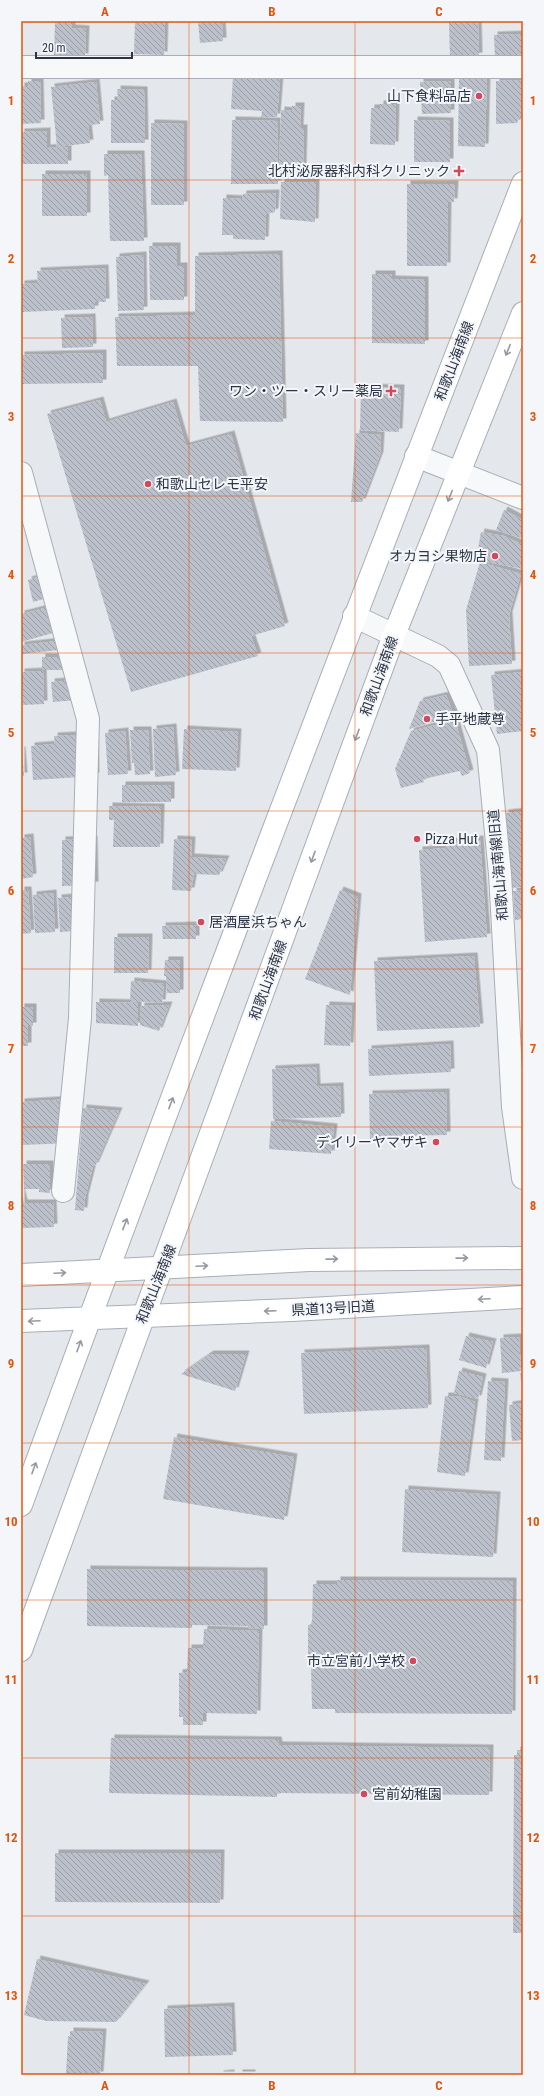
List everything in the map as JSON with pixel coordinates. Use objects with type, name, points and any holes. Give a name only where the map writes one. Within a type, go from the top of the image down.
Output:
[{"type":"main road","name":"和歌山海南線","points":[[21,1505],[89,1318],[354,616],[523,183]]},
{"type":"main road","name":"和歌山海南線","points":[[21,1650],[142,1316],[163,1268],[394,635],[523,314]]},
{"type":"main road","points":[[21,1275],[309,1260],[523,1258]]},
{"type":"main road","name":"県道13号旧道","points":[[21,1321],[292,1310],[523,1297]]},
{"type":"street","points":[[21,67],[523,67]]},
{"type":"street","points":[[416,456],[523,498]]},
{"type":"street","points":[[21,473],[88,719],[80,1018],[63,1191]]},
{"type":"street","name":"和歌山海南線旧道","points":[[354,616],[438,656],[449,665],[488,750],[500,874],[513,1107],[523,1178]]},
{"type":"building","points":[[135,21],[165,21],[164,55],[134,54]]},
{"type":"building","points":[[198,21],[222,21],[223,41],[200,43]]},
{"type":"building","points":[[478,21],[479,56],[450,58],[449,22]]},
{"type":"building","points":[[55,22],[72,23],[72,28],[86,29],[85,57],[54,55]]},
{"type":"building","points":[[523,34],[523,56],[495,58],[494,35]]},
{"type":"building","points":[[459,75],[487,75],[485,147],[458,146]]},
{"type":"building","points":[[233,77],[280,79],[277,117],[261,118],[262,111],[231,109]]},
{"type":"building","points":[[523,80],[523,108],[517,123],[496,124],[496,81]]},
{"type":"building","points":[[28,81],[40,81],[41,123],[21,124],[21,86],[28,86]]},
{"type":"building","points":[[451,81],[451,113],[422,114],[420,82]]},
{"type":"building","points":[[96,82],[100,124],[88,125],[90,143],[57,147],[51,87]]},
{"type":"building","points":[[117,89],[144,90],[145,143],[111,143],[111,100],[118,100]]},
{"type":"building","points":[[380,104],[396,104],[395,145],[370,144],[371,108],[380,108]]},
{"type":"building","points":[[292,106],[301,106],[300,128],[304,128],[303,168],[279,167],[281,110],[292,111]]},
{"type":"building","points":[[232,120],[277,121],[278,184],[231,184]]},
{"type":"building","points":[[414,120],[450,121],[450,162],[414,162]]},
{"type":"building","points":[[151,123],[184,124],[184,205],[151,205]]},
{"type":"building","points":[[47,131],[47,148],[68,147],[68,164],[21,164],[21,132]]},
{"type":"building","points":[[104,154],[141,154],[144,241],[110,241],[108,175],[104,176]]},
{"type":"building","points":[[42,174],[87,174],[87,216],[42,216]]},
{"type":"building","points":[[281,182],[316,182],[315,222],[280,219]]},
{"type":"building","points":[[407,184],[455,184],[454,202],[448,201],[447,266],[407,266]]},
{"type":"building","points":[[276,193],[275,212],[266,214],[265,240],[233,239],[233,235],[222,235],[223,198],[242,199],[243,194]]},
{"type":"building","points":[[149,246],[177,246],[177,266],[184,266],[184,300],[150,300]]},
{"type":"building","points":[[279,254],[283,422],[200,421],[198,366],[117,366],[115,317],[195,315],[195,256]]},
{"type":"building","points":[[143,255],[144,310],[118,311],[116,257]]},
{"type":"building","points":[[105,268],[106,302],[95,302],[95,309],[21,312],[21,284],[38,283],[37,271]]},
{"type":"building","points":[[372,274],[392,274],[392,279],[425,280],[425,344],[372,343]]},
{"type":"building","points":[[92,317],[93,347],[62,348],[61,318]]},
{"type":"building","points":[[103,353],[103,383],[21,384],[21,355]]},
{"type":"building","points":[[361,387],[401,388],[399,432],[360,430]]},
{"type":"building","points":[[100,400],[106,422],[173,402],[186,446],[231,434],[285,626],[251,636],[258,656],[131,692],[47,414]]},
{"type":"building","points":[[356,433],[381,435],[380,455],[362,502],[351,502]]},
{"type":"building","points":[[504,510],[523,520],[523,538],[496,530]]},
{"type":"building","points":[[481,532],[504,536],[523,545],[523,569],[476,560]]},
{"type":"building","points":[[480,562],[521,574],[509,615],[512,664],[469,666],[466,610]]},
{"type":"building","points":[[52,573],[57,595],[33,602],[28,580]]},
{"type":"building","points":[[53,606],[60,631],[21,642],[21,614]]},
{"type":"building","points":[[67,640],[68,649],[21,654],[21,645]]},
{"type":"building","points":[[42,657],[68,657],[68,670],[42,670]]},
{"type":"building","points":[[43,671],[44,704],[23,705],[21,672]]},
{"type":"building","points":[[523,672],[523,731],[497,734],[491,675]]},
{"type":"building","points":[[76,680],[77,700],[53,702],[51,682]]},
{"type":"building","points":[[446,695],[454,716],[409,729],[420,701]]},
{"type":"building","points":[[455,720],[470,773],[462,776],[460,771],[423,779],[424,782],[401,788],[395,769],[411,731]]},
{"type":"building","points":[[173,727],[176,775],[155,777],[153,729]]},
{"type":"building","points":[[184,729],[238,732],[236,771],[182,769]]},
{"type":"building","points":[[130,730],[148,730],[150,774],[135,775],[134,763],[132,763]]},
{"type":"building","points":[[125,731],[128,774],[108,775],[105,733]]},
{"type":"building","points":[[95,734],[96,776],[33,780],[31,746],[55,744],[54,736]]},
{"type":"building","points":[[22,750],[24,776],[21,776]]},
{"type":"building","points":[[122,785],[171,785],[171,802],[122,802]]},
{"type":"building","points":[[109,806],[161,807],[160,847],[113,847],[114,820],[109,820]]},
{"type":"building","points":[[523,811],[523,887],[511,888],[505,813]]},
{"type":"building","points":[[30,837],[33,877],[21,879],[21,838]]},
{"type":"building","points":[[94,839],[95,885],[62,886],[62,840]]},
{"type":"building","points":[[174,839],[192,840],[191,857],[226,859],[219,875],[194,874],[191,891],[172,890]]},
{"type":"building","points":[[480,839],[487,937],[425,942],[419,850],[447,848],[446,842]]},
{"type":"building","points":[[21,890],[28,890],[31,933],[21,934]]},
{"type":"building","points":[[340,890],[358,897],[350,995],[305,979]]},
{"type":"building","points":[[523,890],[523,919],[515,920],[513,891]]},
{"type":"building","points":[[53,893],[55,932],[35,933],[33,895]]},
{"type":"building","points":[[86,896],[88,930],[60,932],[58,898]]},
{"type":"building","points":[[196,925],[196,939],[163,939],[162,926]]},
{"type":"building","points":[[114,937],[149,937],[148,973],[114,973]]},
{"type":"building","points":[[474,956],[480,1027],[377,1031],[374,961]]},
{"type":"building","points":[[165,960],[180,960],[180,993],[167,993],[166,976],[164,976]]},
{"type":"building","points":[[131,981],[164,984],[162,1003],[130,1001]]},
{"type":"building","points":[[96,1002],[138,1003],[138,1026],[96,1023]]},
{"type":"building","points":[[169,1005],[159,1031],[140,1025],[141,1006]]},
{"type":"building","points":[[326,1005],[352,1006],[350,1046],[324,1045]]},
{"type":"building","points":[[21,1007],[33,1007],[33,1026],[28,1026],[28,1046],[21,1046]]},
{"type":"building","points":[[521,1042],[523,1042],[523,1059],[522,1059]]},
{"type":"building","points":[[450,1044],[451,1072],[369,1076],[368,1049]]},
{"type":"building","points":[[316,1067],[317,1087],[340,1086],[341,1117],[273,1119],[272,1069]]},
{"type":"building","points":[[446,1092],[447,1135],[392,1136],[392,1140],[370,1141],[369,1094]]},
{"type":"building","points":[[71,1099],[72,1143],[21,1145],[21,1102]]},
{"type":"building","points":[[83,1108],[119,1111],[95,1166],[93,1166],[85,1198],[84,1211],[75,1210]]},
{"type":"building","points":[[271,1121],[334,1127],[331,1154],[269,1149]]},
{"type":"building","points":[[23,1164],[50,1164],[50,1193],[39,1192],[39,1189],[24,1189]]},
{"type":"building","points":[[21,1190],[24,1203],[53,1203],[54,1227],[21,1228]]},
{"type":"building","points":[[466,1336],[493,1342],[486,1368],[459,1360]]},
{"type":"building","points":[[519,1337],[521,1371],[502,1373],[500,1338]]},
{"type":"building","points":[[426,1348],[428,1408],[304,1414],[301,1353]]},
{"type":"building","points":[[210,1354],[246,1354],[235,1391],[181,1374]]},
{"type":"building","points":[[459,1371],[483,1377],[478,1399],[454,1393]]},
{"type":"building","points":[[520,1373],[523,1374],[523,1387],[522,1387]]},
{"type":"building","points":[[488,1381],[505,1382],[501,1461],[484,1460]]},
{"type":"building","points":[[445,1396],[462,1397],[475,1402],[465,1476],[437,1472]]},
{"type":"building","points":[[523,1403],[523,1440],[512,1441],[509,1405]]},
{"type":"building","points":[[174,1437],[294,1457],[284,1520],[163,1499]]},
{"type":"building","points":[[405,1489],[497,1495],[493,1557],[402,1552]]},
{"type":"building","points":[[87,1569],[264,1571],[264,1629],[248,1628],[248,1626],[192,1625],[192,1628],[87,1626]]},
{"type":"building","points":[[337,1580],[513,1581],[512,1714],[335,1713],[335,1709],[312,1709],[311,1667],[308,1667],[308,1625],[312,1624],[313,1584],[337,1584]]},
{"type":"building","points":[[204,1629],[259,1631],[257,1714],[203,1713],[203,1725],[183,1725],[183,1717],[179,1717],[179,1673],[187,1672],[188,1648],[203,1648]]},
{"type":"building","points":[[111,1738],[278,1740],[279,1745],[490,1748],[489,1795],[277,1793],[277,1797],[109,1793]]},
{"type":"building","points":[[517,1750],[523,1750],[523,1933],[513,1933],[514,1755],[517,1755]]},
{"type":"building","points":[[55,1853],[221,1853],[220,1903],[55,1902]]},
{"type":"building","points":[[37,1959],[146,1984],[116,2022],[46,2021],[24,2015]]},
{"type":"building","points":[[231,2006],[233,2055],[165,2057],[164,2009]]},
{"type":"building","points":[[70,2031],[103,2032],[100,2075],[66,2075],[68,2036],[70,2037]]},
{"type":"building","points":[[231,2073],[231,2075],[220,2075],[220,2074]]},
{"type":"building","points":[[239,2073],[252,2073],[252,2075],[239,2075]]},
{"type":"place","name":"山下食料品店","points":[[479,96]]},
{"type":"place","name":"北村泌尿器科内科クリニック","points":[[459,171]]},
{"type":"place","name":"ワン・ツー・スリー薬局","points":[[391,391]]},
{"type":"place","name":"和歌山セレモ平安","points":[[148,484]]},
{"type":"place","name":"オカヨシ果物店","points":[[495,556]]},
{"type":"place","name":"手平地蔵尊","points":[[427,719]]},
{"type":"place","name":"Pizza Hut","points":[[417,839]]},
{"type":"place","name":"居酒屋浜ちゃん","points":[[201,922]]},
{"type":"place","name":"デイリーヤマザキ","points":[[436,1142]]},
{"type":"place","name":"市立宮前小学校","points":[[413,1661]]},
{"type":"place","name":"宮前幼稚園","points":[[364,1794]]}]
